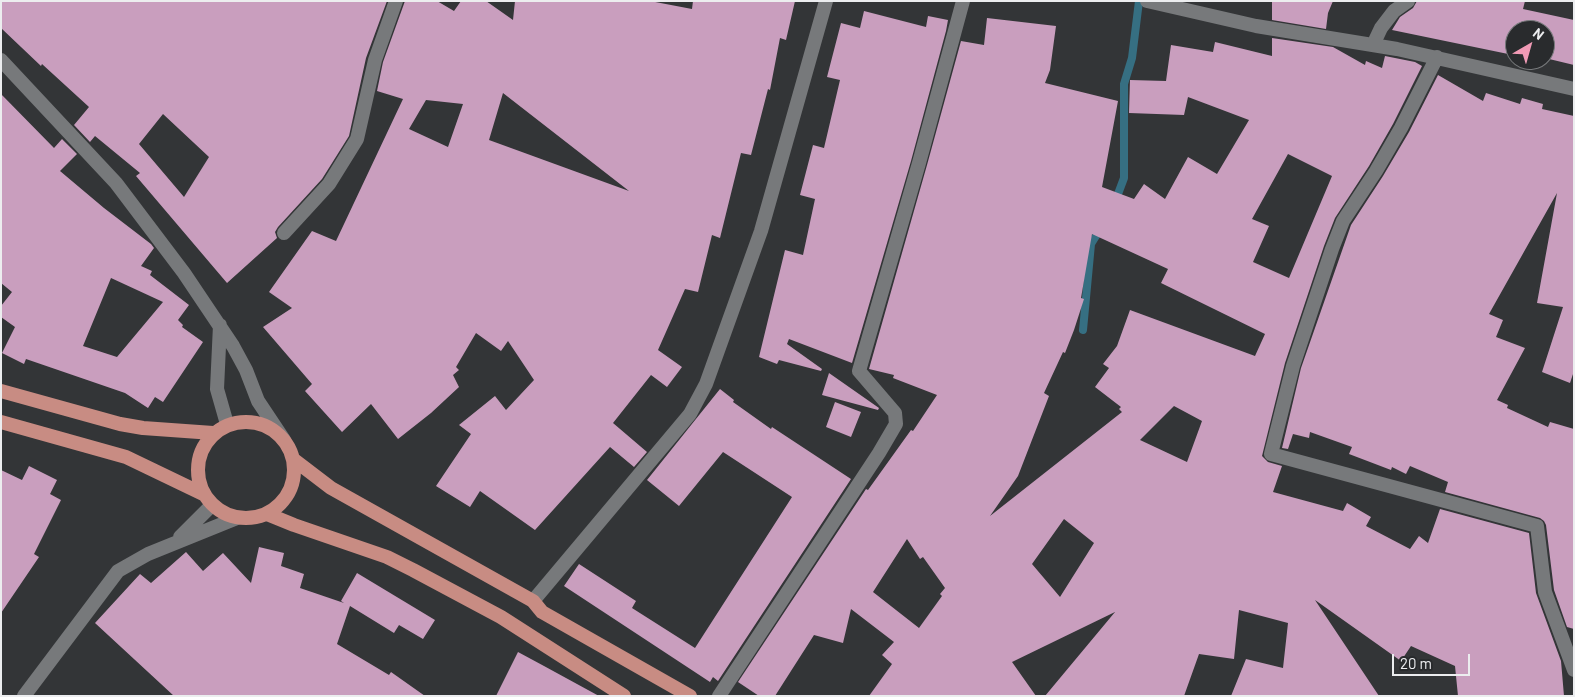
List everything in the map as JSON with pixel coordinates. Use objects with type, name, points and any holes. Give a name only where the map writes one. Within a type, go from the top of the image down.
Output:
[{"type":"highway","points":[[1,391],[120,424],[143,428],[213,433]]},
{"type":"highway","points":[[1,422],[126,457],[208,499],[223,513],[237,518],[253,518],[267,514],[280,504],[289,491],[294,476],[293,459],[284,440],[272,429],[258,422],[242,421],[226,424],[213,433],[202,446],[197,462],[197,478],[208,499]]},
{"type":"highway","points":[[293,459],[331,488],[533,601],[542,612],[690,696]]},
{"type":"highway","points":[[267,514],[387,557],[413,570],[501,618],[624,696]]},
{"type":"street","points":[[284,233],[329,184],[357,139],[375,60],[396,1]]},
{"type":"street","points":[[533,601],[690,414],[706,384],[761,232],[826,1]]},
{"type":"street","points":[[719,696],[879,453],[896,424],[895,413],[860,371],[963,1]]},
{"type":"street","points":[[1374,45],[1381,28],[1394,11],[1408,1]]},
{"type":"street","points":[[1150,2],[1256,26],[1437,57],[1574,89]]},
{"type":"street","points":[[1437,57],[1401,128],[1376,171],[1343,221],[1292,366],[1270,454],[1537,526],[1545,592],[1574,670]]},
{"type":"street","points":[[1,60],[116,183],[184,273],[220,326],[246,370],[258,401],[284,440]]},
{"type":"street","points":[[220,326],[217,389],[226,424]]},
{"type":"street","points":[[176,541],[208,499]]},
{"type":"street","points":[[24,696],[118,571],[176,541],[237,518]]},
{"type":"building","points":[[1,1],[387,1],[366,58],[349,136],[322,179],[278,227],[275,232],[277,238],[227,283],[136,176],[140,173],[95,136],[90,142],[74,125],[89,107],[42,64],[41,66],[1,28]],"holes":[[[163,114],[209,157],[184,197],[139,144]]]},
{"type":"building","points":[[405,1],[437,1],[454,11],[461,1],[486,1],[513,20],[515,1],[650,1],[692,9],[693,1],[795,1],[786,40],[780,38],[770,90],[768,89],[751,155],[741,153],[720,238],[712,235],[698,292],[685,289],[658,350],[682,367],[667,387],[651,375],[613,423],[647,452],[634,467],[610,447],[535,530],[480,491],[470,507],[436,486],[471,434],[459,425],[495,396],[506,410],[534,380],[508,341],[501,351],[476,333],[456,367],[459,370],[453,375],[459,387],[431,413],[398,439],[371,404],[342,432],[305,391],[312,384],[263,327],[292,308],[269,292],[312,231],[336,241],[403,99],[377,91],[383,62]],"holes":[[[503,93],[629,191],[489,140]],[[426,100],[463,104],[448,147],[409,129]]]},
{"type":"building","points":[[1272,1],[1333,1],[1328,13],[1326,29],[1272,20]]},
{"type":"building","points":[[1417,1],[1525,1],[1523,9],[1574,20],[1574,65],[1555,60],[1555,20],[1505,20],[1505,53],[1392,30],[1400,17],[1413,8]]},
{"type":"building","points":[[864,11],[926,27],[928,16],[948,20],[911,161],[852,363],[789,339],[787,344],[822,369],[821,371],[779,360],[777,364],[759,357],[785,250],[803,255],[815,199],[800,195],[813,145],[824,148],[840,80],[827,77],[841,23],[860,28]]},
{"type":"building","points":[[987,18],[1056,26],[1050,70],[1045,83],[1118,101],[1102,187],[1134,199],[1144,184],[1165,199],[1188,157],[1217,174],[1249,120],[1188,97],[1184,115],[1129,113],[1130,80],[1166,81],[1171,45],[1213,52],[1215,42],[1272,56],[1272,38],[1333,47],[1365,65],[1366,61],[1382,68],[1385,56],[1415,62],[1422,66],[1393,124],[1369,166],[1335,218],[1285,363],[1262,456],[1268,462],[1282,466],[1273,492],[1343,511],[1347,503],[1371,517],[1366,526],[1410,549],[1419,536],[1428,543],[1440,509],[1529,533],[1536,593],[1561,661],[1564,696],[1458,696],[1455,666],[1411,646],[1401,661],[1315,600],[1379,696],[1231,696],[1246,659],[1283,668],[1288,623],[1239,610],[1234,659],[1199,654],[1184,696],[1045,696],[1115,612],[1012,662],[1036,696],[869,696],[892,664],[882,655],[894,642],[851,609],[843,643],[814,635],[775,696],[759,696],[738,682],[866,489],[868,490],[911,430],[913,431],[937,395],[893,378],[894,375],[869,369],[961,41],[984,45]],"holes":[[[1288,154],[1332,176],[1289,278],[1253,262],[1269,226],[1252,219]],[[1092,234],[1168,269],[1161,283],[1265,334],[1255,356],[1130,310],[1117,346],[1103,364],[1109,368],[1095,387],[1121,407],[1119,409],[1122,412],[990,516],[1018,476],[1049,396],[1044,393],[1063,352],[1065,353],[1074,330],[1084,299],[1081,298]],[[1174,406],[1202,421],[1187,462],[1140,440]],[[1064,519],[1094,543],[1060,597],[1032,564]],[[907,539],[920,559],[923,557],[945,588],[940,594],[942,596],[919,628],[873,592]]]},
{"type":"building","points":[[1438,75],[1483,101],[1486,93],[1520,104],[1522,98],[1543,104],[1542,109],[1574,116],[1574,371],[1570,383],[1542,372],[1563,307],[1537,303],[1557,193],[1489,314],[1503,320],[1496,337],[1525,348],[1497,400],[1508,405],[1507,408],[1548,427],[1550,422],[1574,429],[1574,629],[1567,627],[1554,590],[1546,525],[1540,518],[1445,492],[1448,482],[1410,466],[1406,474],[1392,467],[1391,470],[1349,454],[1352,447],[1310,432],[1309,438],[1293,434],[1288,449],[1282,448],[1301,368],[1351,225],[1409,132]]},
{"type":"building","points":[[1,94],[54,148],[62,139],[77,154],[60,171],[151,244],[154,248],[141,266],[152,271],[150,275],[189,305],[178,320],[183,325],[182,327],[203,342],[163,402],[155,397],[148,408],[125,393],[26,359],[24,364],[2,353],[15,327],[1,317],[1,306],[12,292],[1,283]],"holes":[[[111,278],[163,302],[117,357],[83,346]]]},
{"type":"building","points":[[829,373],[879,408],[878,410],[822,395]]},
{"type":"building","points":[[720,389],[734,400],[733,402],[771,429],[772,427],[851,479],[718,681],[713,677],[710,682],[564,586],[579,564],[636,601],[632,608],[695,648],[792,497],[723,452],[679,506],[647,480]]},
{"type":"building","points":[[835,402],[861,412],[851,437],[826,427]]},
{"type":"building","points":[[29,466],[57,480],[50,494],[61,500],[34,554],[39,557],[1,613],[1,470],[22,480]]},
{"type":"building","points":[[259,547],[284,553],[281,566],[304,574],[300,588],[344,603],[341,601],[357,573],[435,620],[423,639],[399,625],[394,633],[350,606],[337,644],[389,675],[391,672],[425,696],[174,696],[95,623],[140,574],[151,583],[186,552],[203,571],[223,553],[251,583]]},
{"type":"building","points":[[518,652],[544,666],[599,696],[496,696]]},
{"type":"waterway","points":[[1115,202],[1124,178],[1124,84],[1132,58],[1139,1]]},
{"type":"waterway","points":[[1083,330],[1091,244],[1101,228]]}]
